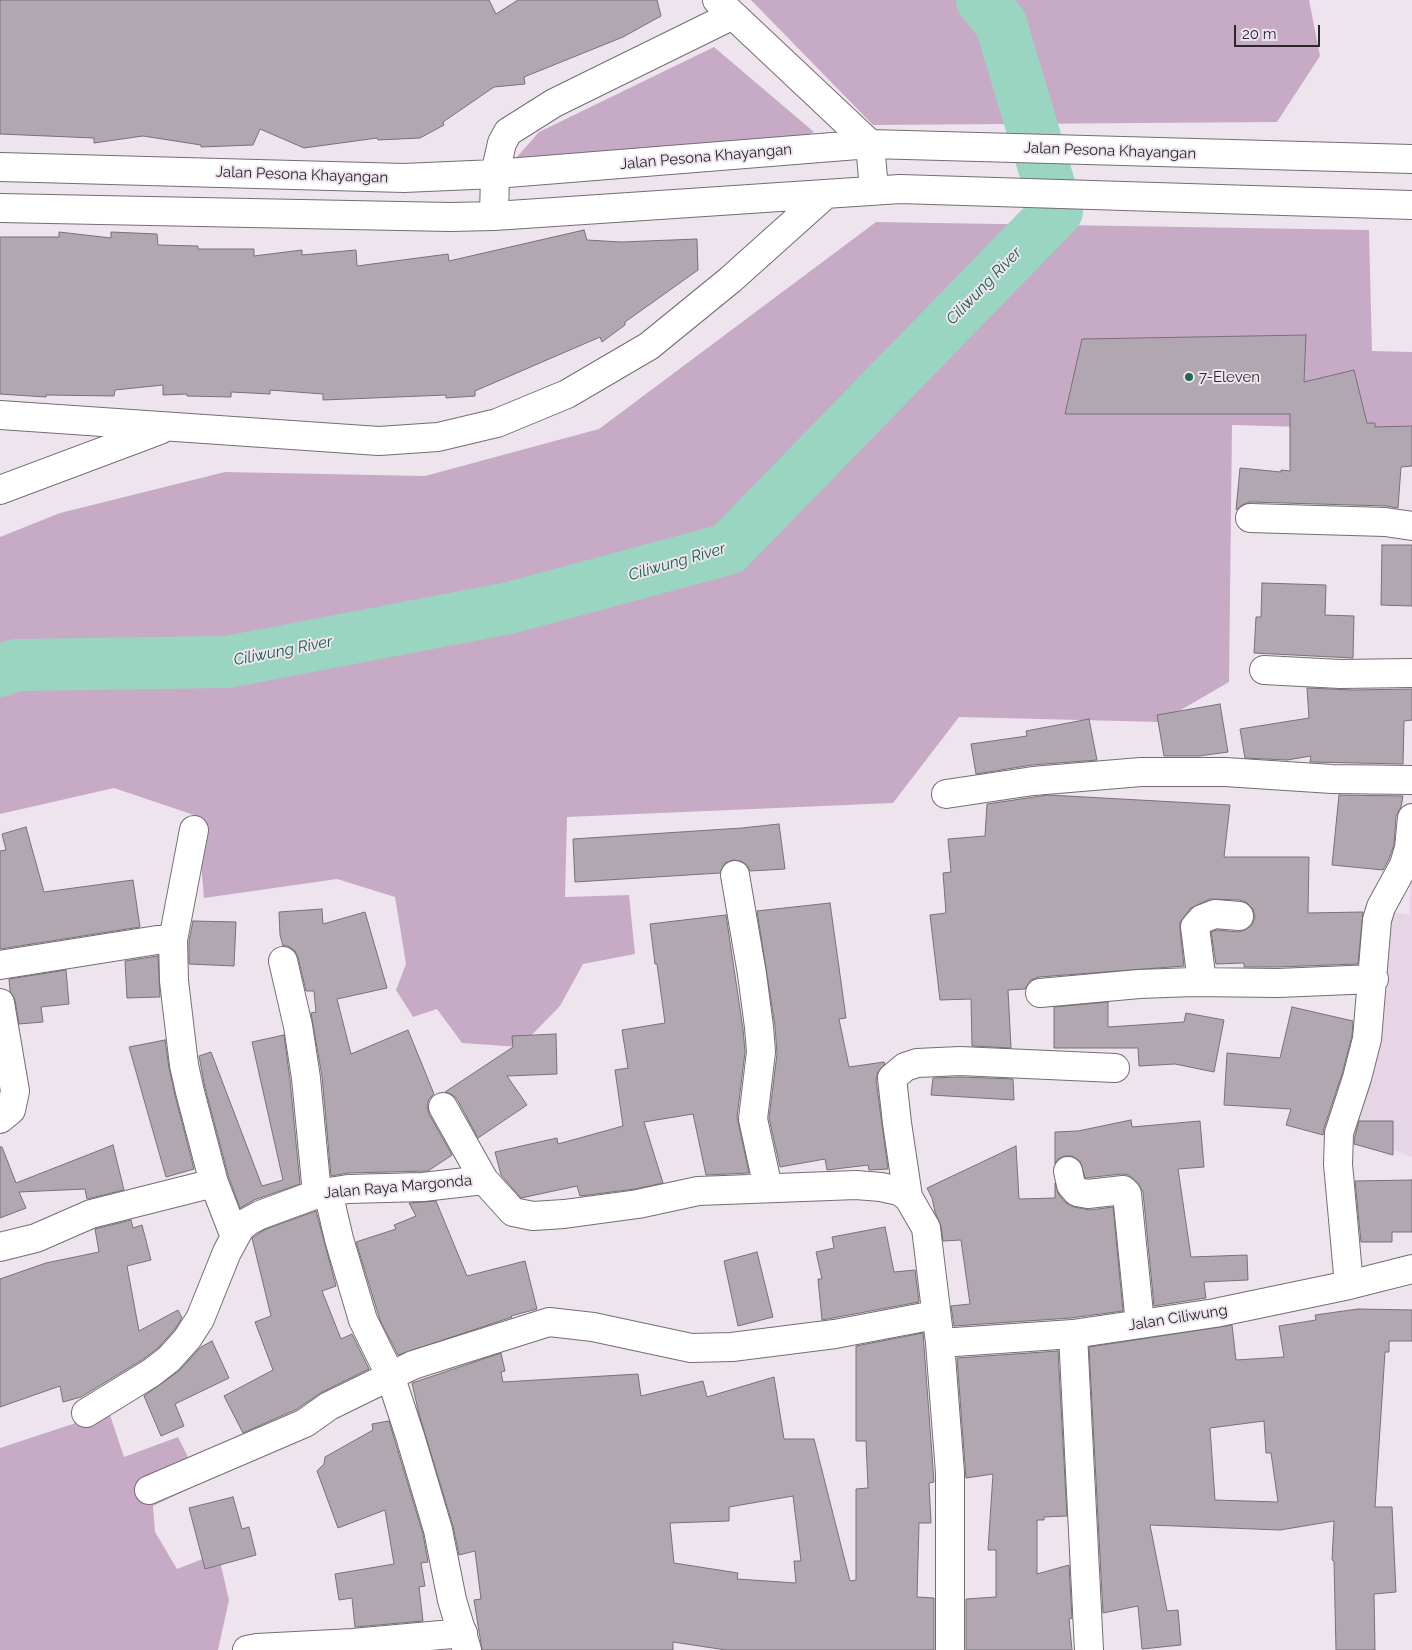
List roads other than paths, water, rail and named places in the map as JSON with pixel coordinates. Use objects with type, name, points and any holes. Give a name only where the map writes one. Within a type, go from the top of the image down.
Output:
[{"type":"street","points":[[494,216],[495,174],[502,144],[508,132],[554,103],[725,8],[870,144],[887,189]]},
{"type":"street","name":"Jalan Pesona Khayangan","points":[[0,167],[404,178],[495,174],[870,144],[1412,159]]},
{"type":"street","points":[[0,208],[450,217],[494,216],[887,189],[1412,205]]},
{"type":"street","points":[[0,415],[379,441],[438,437],[497,423],[567,394],[649,346],[730,280],[826,194]]},
{"type":"street","points":[[0,490],[168,427]]},
{"type":"street","points":[[1250,518],[1385,522],[1412,526]]},
{"type":"street","points":[[1264,670],[1340,674],[1412,673]]},
{"type":"street","points":[[946,794],[1033,781],[1141,772],[1225,772],[1332,779],[1412,780]]},
{"type":"street","points":[[1349,1285],[1338,1145],[1343,1119],[1357,1078],[1367,1039],[1374,979],[1377,920],[1381,907],[1404,865],[1409,848],[1412,818]]},
{"type":"street","points":[[194,830],[173,940],[174,981],[184,1065],[214,1183],[235,1236]]},
{"type":"street","points":[[736,876],[752,974],[761,1052],[753,1119],[768,1188]]},
{"type":"street","points":[[1202,982],[1195,927],[1202,919],[1216,914],[1239,916]]},
{"type":"street","points":[[0,964],[157,940],[173,940]]},
{"type":"street","points":[[247,1650],[353,1643],[465,1641],[452,1600],[438,1530],[410,1436],[390,1375],[362,1320],[339,1239],[322,1193],[298,1026],[283,961]]},
{"type":"street","points":[[1040,993],[1139,984],[1202,982],[1278,983],[1374,979]]},
{"type":"street","points":[[0,1003],[15,1091],[11,1110],[0,1119]]},
{"type":"street","points":[[950,1650],[950,1473],[940,1343],[926,1228],[908,1197],[896,1123],[892,1078],[905,1067],[917,1063],[960,1061],[1115,1068]]},
{"type":"street","points":[[443,1107],[484,1180],[513,1212],[533,1216],[564,1214],[638,1204],[698,1191],[856,1185],[881,1187],[899,1192],[908,1197]]},
{"type":"street","points":[[1068,1171],[1071,1185],[1077,1192],[1088,1194],[1122,1190],[1127,1194],[1140,1324]]},
{"type":"street","name":"Jalan Raya Margonda","points":[[86,1413],[169,1360],[187,1339],[200,1319],[227,1252],[240,1228],[260,1215],[322,1193],[348,1189],[422,1187],[484,1180]]},
{"type":"street","points":[[0,1247],[36,1238],[91,1214],[214,1183]]},
{"type":"street","name":"Jalan Ciliwung","points":[[940,1343],[1073,1334],[1215,1313],[1349,1285],[1412,1269]]},
{"type":"street","points":[[149,1490],[305,1423],[329,1406],[390,1375],[433,1357],[548,1322],[593,1327],[691,1348],[732,1346],[834,1334],[936,1315]]},
{"type":"street","points":[[1073,1334],[1089,1650]]},
{"type":"waterway","name":"Ciliwung River","points":[[0,671],[16,665],[227,662],[509,608],[728,549],[1057,211],[1001,24],[982,0]]},
{"type":"place","name":"7-Eleven","points":[[1189,377]]}]
